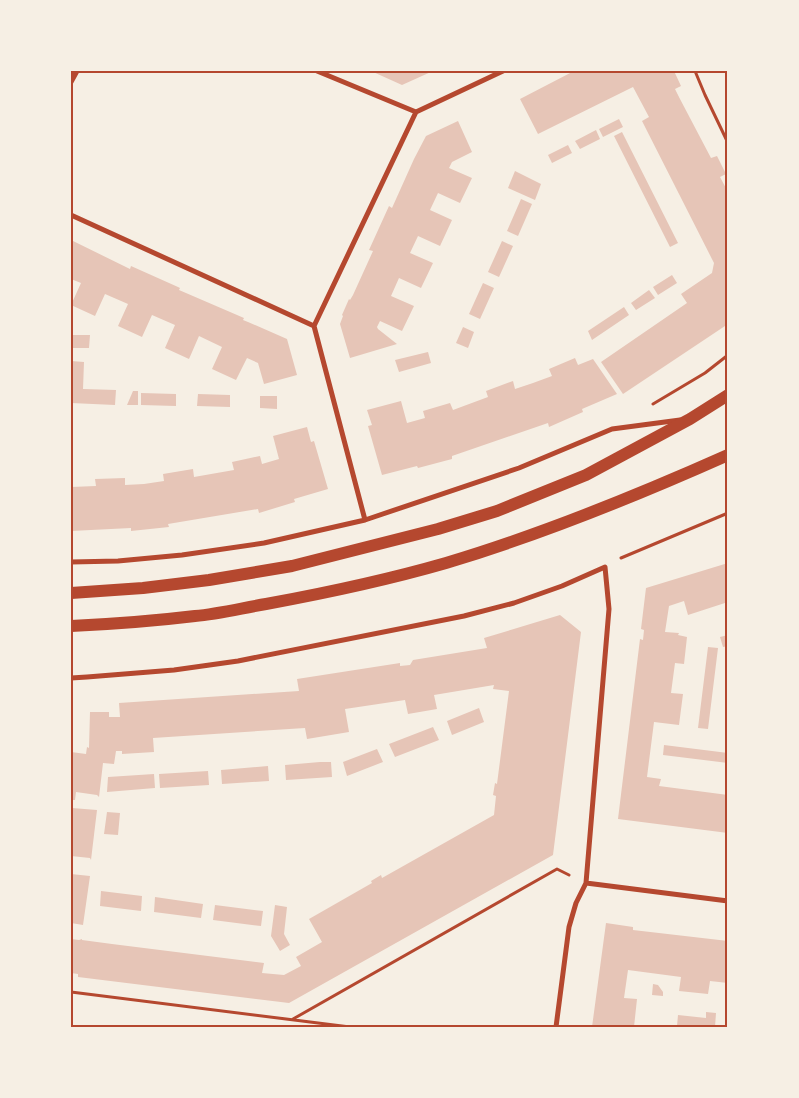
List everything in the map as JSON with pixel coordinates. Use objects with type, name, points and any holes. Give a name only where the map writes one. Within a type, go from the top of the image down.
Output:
[{"type":"main road","points":[[71,593],[143,588],[209,580],[292,566],[438,530],[497,511],[586,476],[690,419],[728,395]]},
{"type":"main road","points":[[71,626],[137,623],[198,616],[383,580],[446,563],[584,516],[728,455]]},
{"type":"street","points":[[71,82],[77,71]]},
{"type":"street","points":[[317,71],[416,112]]},
{"type":"street","points":[[365,520],[314,326],[416,112],[503,71]]},
{"type":"street","points":[[71,215],[314,326]]},
{"type":"street","points":[[71,562],[118,561],[182,556],[264,543],[365,520],[519,468],[612,429],[690,419]]},
{"type":"street","points":[[71,678],[174,670],[238,662],[389,632],[514,603],[562,586],[605,567],[609,609],[586,883],[576,903],[569,927],[556,1027]]},
{"type":"street","points":[[586,883],[728,901]]},
{"type":"path","points":[[695,71],[728,143]]},
{"type":"path","points":[[646,408],[705,373],[728,355]]},
{"type":"path","points":[[605,567],[620,558],[728,512]]},
{"type":"path","points":[[293,1019],[557,870],[586,883]]},
{"type":"path","points":[[71,992],[350,1027]]},
{"type":"building","points":[[371,71],[433,71],[402,85]]},
{"type":"building","points":[[574,71],[674,71],[681,86],[675,89],[680,99],[711,158],[717,156],[726,174],[720,177],[728,192],[728,324],[623,394],[601,362],[687,303],[681,294],[712,273],[714,263],[642,121],[649,117],[633,87],[538,134],[520,99]]},
{"type":"building","points":[[619,119],[623,127],[603,137],[599,129]]},
{"type":"building","points":[[458,121],[472,152],[452,162],[449,168],[472,178],[460,203],[438,193],[430,210],[452,220],[440,246],[418,236],[410,253],[433,263],[421,288],[399,278],[391,296],[414,306],[402,331],[380,321],[377,327],[397,344],[350,358],[340,324],[342,315],[373,251],[369,250],[389,206],[392,208],[426,136]]},
{"type":"building","points":[[596,130],[600,139],[580,149],[575,141]]},
{"type":"building","points":[[622,132],[678,243],[670,247],[614,136]]},
{"type":"building","points":[[568,145],[572,153],[552,163],[548,155]]},
{"type":"building","points":[[515,171],[541,184],[535,200],[508,188]]},
{"type":"building","points":[[521,199],[532,204],[518,236],[507,231]]},
{"type":"building","points":[[71,240],[130,269],[131,266],[178,287],[180,288],[179,290],[287,339],[297,375],[264,384],[258,363],[247,358],[236,380],[212,369],[222,347],[199,336],[189,359],[165,348],[175,325],[152,315],[142,337],[118,326],[128,304],[105,294],[95,316],[71,305],[81,283],[71,279]]},
{"type":"building","points":[[502,241],[513,246],[499,277],[488,272]]},
{"type":"building","points":[[672,275],[677,283],[658,295],[653,287]]},
{"type":"building","points":[[483,283],[494,288],[480,319],[469,314]]},
{"type":"building","points":[[649,290],[655,298],[636,310],[631,303]]},
{"type":"building","points":[[624,307],[629,315],[592,340],[588,331]]},
{"type":"building","points":[[463,327],[474,332],[468,348],[456,343]]},
{"type":"building","points":[[71,335],[90,335],[89,348],[71,348]]},
{"type":"building","points":[[428,352],[431,363],[399,372],[395,360]]},
{"type":"building","points":[[575,358],[578,365],[593,359],[617,394],[582,409],[583,412],[549,427],[548,423],[452,456],[452,459],[382,475],[368,426],[372,425],[367,410],[401,401],[407,423],[425,418],[423,411],[450,403],[453,410],[488,397],[486,391],[513,381],[515,389],[552,376],[549,369]]},
{"type":"building","points":[[71,361],[84,362],[83,389],[116,390],[115,405],[71,403]]},
{"type":"building","points":[[133,391],[138,391],[138,405],[127,405]]},
{"type":"building","points":[[141,393],[176,394],[176,406],[141,405]]},
{"type":"building","points":[[198,394],[230,395],[230,407],[197,406]]},
{"type":"building","points":[[260,396],[277,396],[277,409],[260,408]]},
{"type":"building","points":[[307,427],[311,442],[314,441],[328,489],[294,499],[295,502],[259,513],[258,509],[168,524],[169,527],[131,531],[131,528],[71,531],[71,487],[96,486],[95,479],[125,478],[125,485],[144,484],[164,481],[163,474],[193,469],[194,477],[234,470],[232,462],[260,456],[262,464],[279,459],[273,436]]},
{"type":"building","points":[[728,563],[728,602],[688,615],[684,601],[669,606],[665,632],[679,633],[678,635],[687,637],[684,664],[675,663],[671,693],[683,694],[679,725],[654,722],[647,777],[661,779],[659,786],[728,795],[728,833],[618,819],[640,639],[643,640],[644,630],[641,629],[646,588]]},
{"type":"building","points":[[560,615],[581,632],[553,855],[289,1003],[78,977],[78,974],[71,973],[71,939],[264,963],[262,973],[284,975],[301,966],[296,957],[322,942],[309,919],[372,883],[371,881],[381,875],[382,878],[494,815],[496,796],[493,795],[495,783],[497,784],[509,691],[493,689],[494,685],[434,695],[437,709],[408,714],[405,700],[345,709],[349,732],[307,739],[305,728],[153,738],[154,752],[122,754],[122,751],[116,751],[114,764],[103,763],[99,797],[97,795],[76,792],[75,800],[71,800],[71,752],[86,754],[87,747],[89,748],[90,712],[109,712],[109,717],[120,717],[119,703],[299,691],[297,679],[400,663],[400,666],[410,665],[413,660],[487,648],[484,638]]},
{"type":"building","points":[[728,635],[728,646],[723,647],[720,637]]},
{"type":"building","points":[[708,647],[718,648],[708,729],[698,728]]},
{"type":"building","points":[[479,708],[484,722],[452,735],[447,721]]},
{"type":"building","points":[[433,727],[439,740],[395,757],[389,744]]},
{"type":"building","points":[[664,745],[728,753],[728,763],[663,755]]},
{"type":"building","points":[[377,749],[383,762],[347,776],[343,762]]},
{"type":"building","points":[[331,762],[332,777],[286,780],[285,765]]},
{"type":"building","points":[[268,766],[269,781],[222,784],[221,770]]},
{"type":"building","points":[[208,771],[209,785],[160,788],[159,774]]},
{"type":"building","points":[[154,774],[155,788],[107,792],[108,777]]},
{"type":"building","points":[[72,808],[97,810],[91,860],[90,858],[71,856]]},
{"type":"building","points":[[107,812],[120,813],[118,835],[104,834]]},
{"type":"building","points":[[71,874],[90,876],[83,925],[71,923]]},
{"type":"building","points":[[101,891],[142,896],[141,911],[100,906]]},
{"type":"building","points":[[155,897],[203,904],[201,918],[154,912]]},
{"type":"building","points":[[215,905],[263,911],[261,926],[213,920]]},
{"type":"building","points":[[275,905],[287,907],[284,934],[290,945],[280,951],[271,936]]},
{"type":"building","points":[[606,923],[633,927],[633,930],[728,941],[728,983],[710,981],[708,994],[679,991],[681,977],[628,970],[624,998],[637,999],[634,1027],[592,1027]]},
{"type":"building","points":[[653,984],[658,985],[663,992],[663,996],[652,995]]},
{"type":"building","points":[[706,1012],[716,1013],[715,1027],[677,1026],[678,1015],[706,1018]]}]
